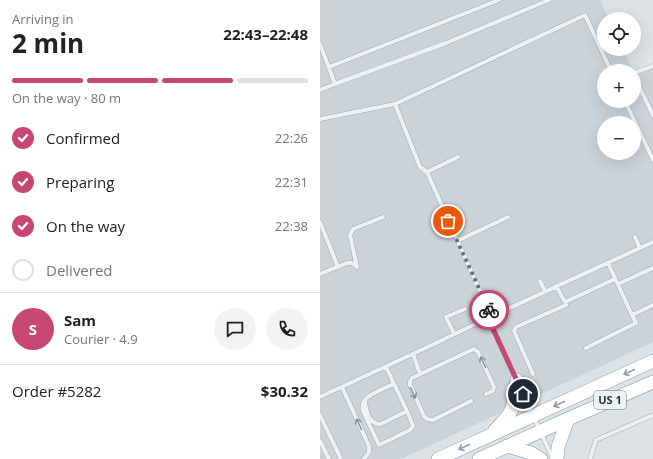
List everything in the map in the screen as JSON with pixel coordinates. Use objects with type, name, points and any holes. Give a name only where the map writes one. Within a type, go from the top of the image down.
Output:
[{"type":"highway","name":"US 1","points":[[438,459],[653,361]]},
{"type":"highway","points":[[490,435],[510,413],[514,404],[517,380]]},
{"type":"highway","name":"US 1","points":[[480,459],[653,382]]},
{"type":"highway","points":[[557,459],[558,446],[568,419]]},
{"type":"highway","points":[[507,446],[531,453],[541,459]]},
{"type":"lane","points":[[329,67],[499,0]]},
{"type":"lane","points":[[538,0],[540,5]]},
{"type":"lane","points":[[320,90],[446,44],[549,0]]},
{"type":"lane","points":[[320,119],[396,104],[585,14],[608,64]]},
{"type":"lane","points":[[320,44],[335,84]]},
{"type":"lane","points":[[641,72],[653,66]]},
{"type":"lane","points":[[641,90],[653,115]]},
{"type":"lane","points":[[396,104],[420,167],[427,172],[517,380],[553,459]]},
{"type":"lane","points":[[628,108],[653,160]]},
{"type":"lane","points":[[427,172],[458,157]]},
{"type":"lane","points":[[320,274],[347,263],[352,263],[357,267],[350,235],[353,229],[383,216]]},
{"type":"lane","points":[[457,241],[508,217]]},
{"type":"lane","points":[[320,222],[338,267]]},
{"type":"lane","points":[[635,237],[640,248]]},
{"type":"lane","points":[[320,397],[653,242]]},
{"type":"lane","points":[[586,348],[636,323],[608,263]]},
{"type":"lane","points":[[618,284],[653,268]]},
{"type":"lane","points":[[556,286],[565,302],[615,279]]},
{"type":"lane","points":[[540,281],[545,292]]},
{"type":"lane","points":[[533,374],[514,331],[516,327],[566,305]]},
{"type":"lane","points":[[632,315],[653,305]]},
{"type":"lane","points":[[454,334],[446,317],[466,309]]},
{"type":"lane","points":[[471,402],[429,420],[424,416],[409,383],[411,379],[420,374],[474,349],[478,352],[494,387],[493,391],[486,394]]},
{"type":"lane","points":[[413,354],[420,374]]},
{"type":"lane","points":[[386,366],[413,424],[411,430],[379,445],[362,406],[367,398],[394,384]]},
{"type":"lane","points":[[342,387],[369,446],[369,452],[364,459]]},
{"type":"lane","points":[[365,401],[366,408],[375,424],[381,424],[407,411]]},
{"type":"lane","points":[[320,415],[341,459]]},
{"type":"lane","points":[[590,459],[596,440],[653,415]]},
{"type":"lane","points":[[320,441],[329,459]]},
{"type":"shaded area","points":[[320,0],[600,0],[606,12],[597,12],[597,56],[626,56],[630,64],[597,64],[597,108],[641,108],[641,72],[653,67],[653,342],[401,459],[320,459]]},
{"type":"way so far","points":[[448,221],[489,310]]},
{"type":"route","points":[[489,310],[491,316],[488,318],[523,394]]}]
